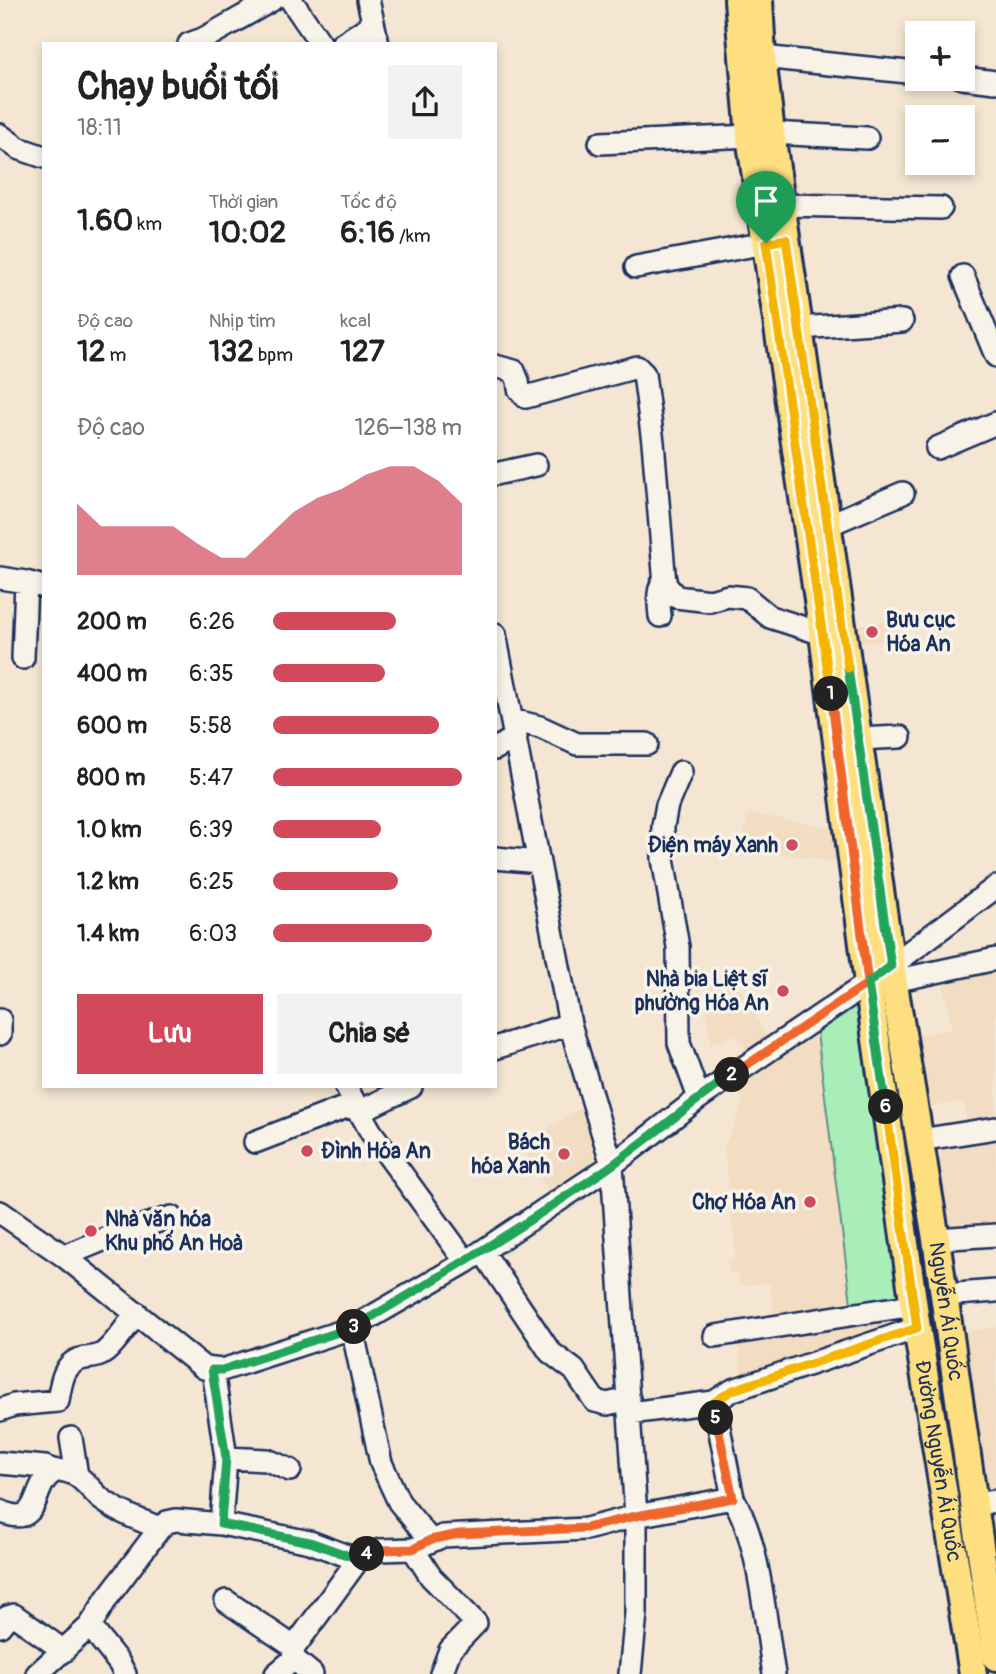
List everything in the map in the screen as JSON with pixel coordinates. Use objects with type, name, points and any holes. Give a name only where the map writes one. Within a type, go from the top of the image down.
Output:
[{"type":"main road","name":"Đường Nguyễn Ái Quốc","points":[[738,0],[776,241],[823,634],[885,977]]},
{"type":"main road","name":"Đường Nguyễn Ái Quốc","points":[[759,0],[762,57],[761,134],[782,205],[776,241],[799,328],[858,739],[885,977],[916,1317],[972,1674]]},
{"type":"main road","name":"Nguyễn Ái Quốc","points":[[885,977],[920,1140],[944,1296],[985,1502],[996,1657]]},
{"type":"street","points":[[195,42],[272,0]]},
{"type":"street","points":[[290,0],[320,42]]},
{"type":"street","points":[[349,42],[376,34],[368,0]]},
{"type":"street","points":[[762,57],[905,73]]},
{"type":"street","points":[[975,80],[996,82]]},
{"type":"street","points":[[600,143],[761,134],[867,138]]},
{"type":"street","points":[[0,135],[18,149],[42,156]]},
{"type":"street","points":[[782,205],[941,208]]},
{"type":"street","points":[[636,267],[776,241]]},
{"type":"street","points":[[963,276],[996,356]]},
{"type":"street","points":[[799,328],[902,321]]},
{"type":"street","points":[[497,367],[514,372],[519,389],[526,397],[637,368],[644,374],[668,591],[676,597],[710,601],[738,595],[747,598],[769,617],[823,634]]},
{"type":"street","points":[[937,448],[996,423]]},
{"type":"street","points":[[497,474],[537,466]]},
{"type":"street","points":[[828,525],[902,493]]},
{"type":"street","points":[[0,578],[35,584],[23,659]]},
{"type":"street","points":[[660,616],[659,593],[665,579]]},
{"type":"street","points":[[498,663],[514,728],[570,1024],[612,1166],[636,1516],[636,1614],[631,1674]]},
{"type":"street","points":[[497,747],[514,728],[540,727],[577,744],[647,744]]},
{"type":"street","points":[[858,739],[900,737]]},
{"type":"street","points":[[681,772],[667,805],[663,826],[663,859],[678,947],[679,1043],[699,1098]]},
{"type":"street","points":[[497,858],[539,862]]},
{"type":"street","points":[[0,1212],[64,1256],[204,1368],[222,1370],[352,1328],[475,1257],[612,1166],[699,1098],[885,977],[996,887]]},
{"type":"street","points":[[885,977],[996,959]]},
{"type":"street","points":[[0,1020],[0,1034]]},
{"type":"street","points":[[497,1047],[570,1024]]},
{"type":"street","points":[[255,1142],[353,1101],[407,1088]]},
{"type":"street","points":[[353,1101],[550,1352],[574,1370],[595,1401],[601,1404],[630,1406],[714,1402],[733,1390],[916,1317]]},
{"type":"street","points":[[920,1140],[996,1128]]},
{"type":"street","points":[[64,1256],[117,1234],[172,1217]]},
{"type":"street","points":[[936,1239],[996,1235]]},
{"type":"street","points":[[944,1296],[996,1291]]},
{"type":"street","points":[[0,1410],[14,1405],[58,1401],[62,1377],[68,1366],[81,1358],[106,1352],[137,1313]]},
{"type":"street","points":[[715,1336],[916,1317]]},
{"type":"street","points":[[352,1328],[381,1463],[398,1502],[422,1544],[431,1577],[476,1622],[450,1650],[441,1674]]},
{"type":"street","points":[[212,1370],[226,1458],[221,1524]]},
{"type":"street","points":[[714,1402],[733,1498],[742,1512],[752,1543],[774,1674]]},
{"type":"street","points":[[71,1438],[77,1476]]},
{"type":"street","points":[[226,1458],[267,1461],[290,1470]]},
{"type":"street","points":[[0,1463],[45,1466],[77,1476],[121,1513],[160,1528]]},
{"type":"street","points":[[0,1511],[13,1517],[21,1517],[34,1504],[45,1479],[55,1471]]},
{"type":"street","points":[[276,1674],[294,1653],[358,1559],[380,1550],[422,1544],[459,1534],[579,1529],[733,1498]]},
{"type":"street","points":[[37,1674],[90,1626],[107,1598],[167,1522],[176,1520],[221,1524],[310,1542],[358,1559]]},
{"type":"street","points":[[226,1601],[294,1653],[312,1674]]},
{"type":"street","points":[[0,1626],[7,1617],[14,1615],[64,1651]]},
{"type":"street","points":[[90,1626],[119,1662],[125,1674]]},
{"type":"shaded area","name":"Bưu cục Hóa An","points":[[890,620],[893,639],[854,644],[852,626]]},
{"type":"shaded area","name":"Điện máy Xanh","points":[[748,813],[840,829],[844,863],[742,848]]},
{"type":"shaded area","points":[[996,964],[996,1123],[968,1128],[963,1101],[923,1108],[911,1036],[952,1029],[942,977]]},
{"type":"shaded area","points":[[734,977],[770,1044],[751,1057],[734,1035],[710,1045],[705,985],[724,983]]},
{"type":"shaded area","name":"Chợ Hóa An","points":[[861,994],[908,1326],[743,1382],[737,1336],[775,1329],[770,1283],[739,1286],[738,1273],[729,1274],[728,1260],[736,1258],[724,1145],[743,1101],[732,1082]]},
{"type":"shaded area","name":"Bách hóa Xanh","points":[[588,1103],[606,1163],[554,1199],[520,1146]]},
{"type":"shaded area","points":[[996,1133],[996,1231],[945,1234],[929,1144]]},
{"type":"shaded area","points":[[996,1327],[996,1582],[959,1332]]},
{"type":"green space","points":[[861,994],[905,1303],[852,1311],[816,1025]]},
{"type":"place","name":"Bưu cục Hóa An","points":[[872,632]]},
{"type":"place","name":"Điện máy Xanh","points":[[792,845]]},
{"type":"place","name":"Nhà bia Liệt sĩ phường Hóa An","points":[[783,991]]},
{"type":"place","name":"Đình Hóa An","points":[[307,1151]]},
{"type":"place","name":"Bách hóa Xanh","points":[[564,1154]]},
{"type":"place","name":"Chợ Hóa An","points":[[810,1202]]},
{"type":"place","name":"Nhà văn hóa Khu phố An Hoà","points":[[91,1231]]},
{"type":"route","points":[[766,243],[786,239],[891,966],[868,983],[917,1328],[733,1390],[714,1402],[733,1498],[579,1529],[443,1536],[413,1549],[380,1550],[358,1559],[310,1542],[221,1524],[226,1458],[212,1370],[222,1370],[352,1328],[466,1262],[612,1166],[699,1098],[868,983],[823,634],[766,243]]}]
